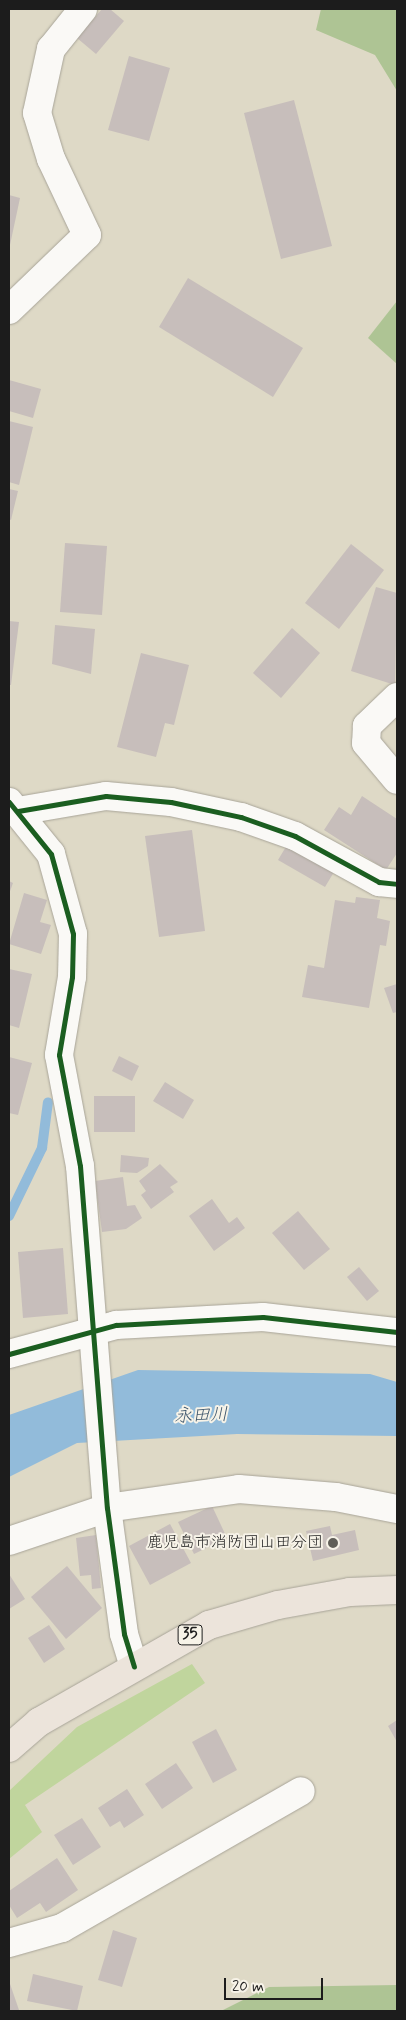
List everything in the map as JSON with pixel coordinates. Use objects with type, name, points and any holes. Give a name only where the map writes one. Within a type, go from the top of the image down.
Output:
[{"type":"main road","name":"35","points":[[9,1748],[39,1722],[134,1666],[209,1625],[287,1603],[350,1592],[397,1590]]},
{"type":"street","points":[[9,310],[87,235],[51,159],[36,113],[51,49],[83,9]]},
{"type":"street","points":[[397,697],[368,726],[366,743],[397,780]]},
{"type":"street","points":[[13,806],[106,796],[170,802],[241,817],[295,836],[379,882],[397,884]]},
{"type":"street","points":[[13,806],[51,854],[72,934],[72,977],[59,1055],[80,1166],[107,1508],[124,1634],[134,1666]]},
{"type":"street","points":[[9,1354],[116,1325],[263,1317],[397,1332]]},
{"type":"street","points":[[9,1541],[107,1508],[239,1489],[336,1496],[397,1509]]},
{"type":"street","points":[[9,1943],[62,1928],[301,1791]]},
{"type":"green space","points":[[321,9],[397,9],[397,91],[375,55],[316,30]]},
{"type":"green space","points":[[397,301],[397,364],[368,338]]},
{"type":"green space","points":[[192,1664],[205,1683],[25,1805],[42,1832],[9,1859],[9,1791],[77,1727]]},
{"type":"green space","points":[[397,1985],[397,2011],[221,2011],[269,1987]]},
{"type":"water","name":"永田川","points":[[138,1370],[370,1374],[397,1382],[397,1436],[237,1434],[77,1443],[9,1477],[9,1415]]},
{"type":"building","points":[[102,9],[110,9],[124,21],[96,54],[77,38]]},
{"type":"building","points":[[129,56],[170,68],[149,141],[108,130]]},
{"type":"building","points":[[294,100],[332,246],[281,259],[244,113]]},
{"type":"building","points":[[9,195],[20,198],[10,245],[9,245]]},
{"type":"building","points":[[188,278],[303,348],[273,397],[159,327]]},
{"type":"building","points":[[9,380],[41,389],[33,418],[9,411]]},
{"type":"building","points":[[9,421],[33,427],[19,485],[9,482]]},
{"type":"building","points":[[9,489],[18,491],[11,520],[9,519]]},
{"type":"building","points":[[65,543],[107,546],[102,615],[60,612]]},
{"type":"building","points":[[351,544],[384,570],[339,629],[305,603]]},
{"type":"building","points":[[376,587],[397,593],[395,685],[351,671]]},
{"type":"building","points":[[9,621],[19,622],[11,685],[9,685]]},
{"type":"building","points":[[55,625],[95,629],[91,674],[52,664]]},
{"type":"building","points":[[292,628],[320,653],[281,698],[253,673]]},
{"type":"building","points":[[141,653],[189,665],[174,725],[165,723],[156,757],[117,747]]},
{"type":"building","points":[[362,796],[397,819],[397,853],[386,870],[324,830],[339,807],[351,815]]},
{"type":"building","points":[[192,830],[205,931],[159,937],[145,836]]},
{"type":"building","points":[[287,845],[334,872],[325,887],[278,860]]},
{"type":"building","points":[[9,881],[13,883],[9,894]]},
{"type":"building","points":[[24,893],[47,900],[40,922],[51,925],[41,954],[9,944]]},
{"type":"building","points":[[356,897],[380,900],[377,918],[390,921],[386,946],[380,945],[369,1008],[302,997],[308,965],[324,968],[335,900],[355,903]]},
{"type":"building","points":[[9,969],[32,974],[19,1028],[9,1025]]},
{"type":"building","points":[[397,984],[397,1012],[393,1013],[384,988]]},
{"type":"building","points":[[119,1056],[139,1066],[132,1081],[112,1071]]},
{"type":"building","points":[[9,1057],[32,1063],[18,1115],[9,1113]]},
{"type":"building","points":[[165,1082],[194,1100],[183,1119],[153,1101]]},
{"type":"building","points":[[94,1096],[135,1096],[135,1132],[94,1132]]},
{"type":"building","points":[[121,1155],[149,1158],[148,1166],[137,1173],[120,1172]]},
{"type":"building","points":[[160,1164],[178,1182],[170,1187],[174,1192],[151,1209],[141,1195],[146,1191],[139,1181]]},
{"type":"building","points":[[123,1177],[127,1206],[135,1205],[142,1218],[126,1229],[102,1232],[95,1181]]},
{"type":"building","points":[[212,1199],[229,1223],[237,1217],[245,1228],[214,1251],[189,1216]]},
{"type":"building","points":[[298,1211],[330,1249],[304,1270],[272,1233]]},
{"type":"building","points":[[63,1248],[68,1314],[23,1318],[18,1252]]},
{"type":"building","points":[[359,1267],[379,1291],[367,1301],[347,1277]]},
{"type":"building","points":[[212,1506],[227,1538],[194,1554],[178,1522]]},
{"type":"building","points":[[170,1524],[191,1563],[150,1585],[129,1546]]},
{"type":"building","name":"鹿児島市消防団山田分団","points":[[330,1526],[332,1535],[355,1530],[359,1550],[313,1561],[306,1531]]},
{"type":"building","points":[[96,1535],[101,1588],[92,1589],[91,1575],[80,1576],[76,1538]]},
{"type":"building","points":[[67,1566],[102,1608],[66,1639],[31,1597]]},
{"type":"building","points":[[9,1574],[25,1599],[9,1609]]},
{"type":"building","points":[[49,1625],[65,1649],[44,1663],[28,1638]]},
{"type":"building","points":[[397,1720],[397,1742],[388,1726]]},
{"type":"building","points":[[216,1729],[237,1770],[213,1783],[192,1742]]},
{"type":"building","points":[[176,1763],[193,1788],[162,1809],[145,1784]]},
{"type":"building","points":[[127,1789],[144,1815],[124,1828],[120,1821],[110,1827],[98,1808]]},
{"type":"building","points":[[82,1818],[101,1847],[73,1865],[54,1835]]},
{"type":"building","points":[[57,1858],[78,1890],[46,1912],[40,1903],[17,1918],[9,1905],[9,1891]]},
{"type":"building","points":[[113,1930],[137,1938],[122,1987],[98,1980]]},
{"type":"building","points":[[33,1974],[83,1986],[77,2011],[27,2001]]},
{"type":"building","points":[[9,1981],[19,2010],[16,2011],[9,2011]]},
{"type":"waterway","points":[[9,1216],[42,1148],[48,1102]]},
{"type":"cycle path","points":[[18,811],[106,796],[171,802],[241,817],[295,836],[379,882],[397,884]]},
{"type":"cycle path","points":[[9,802],[51,854],[73,934],[72,977],[59,1055],[80,1166],[107,1508],[124,1634],[134,1666]]},
{"type":"cycle path","points":[[9,1354],[116,1325],[263,1317],[397,1332]]},
{"type":"place","name":"鹿児島市消防団山田分団","points":[[333,1543]]}]
